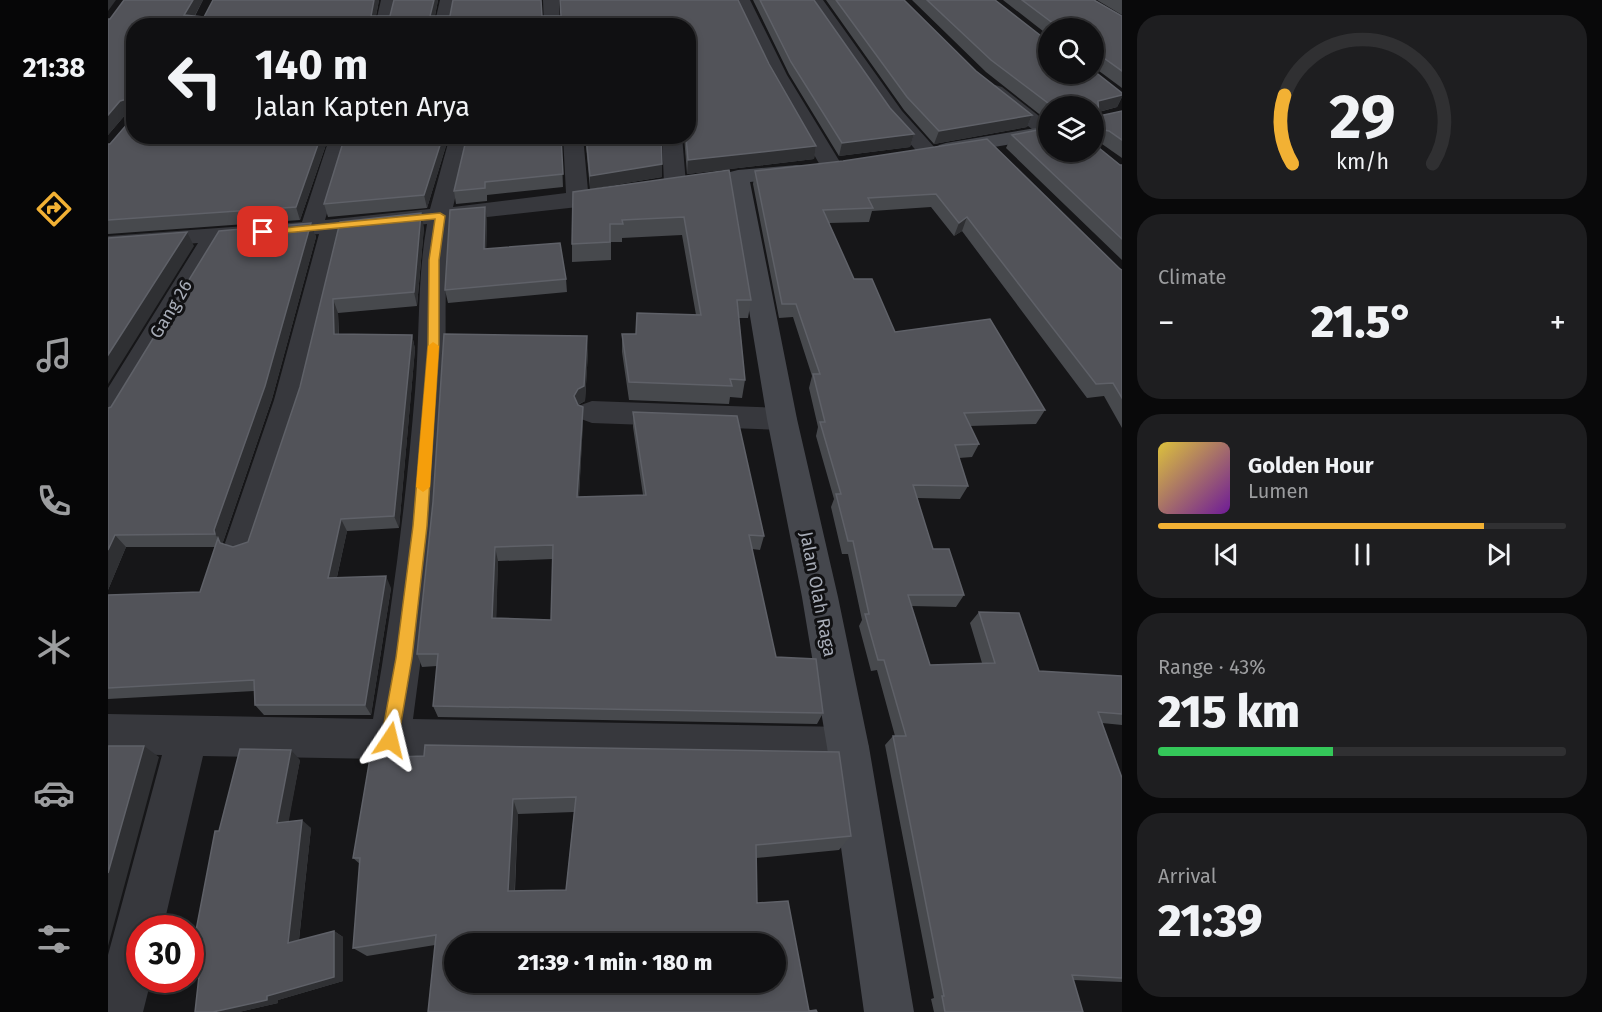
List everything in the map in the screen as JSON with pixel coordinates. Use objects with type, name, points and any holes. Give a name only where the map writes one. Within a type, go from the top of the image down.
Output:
[{"type":"street","points":[[385,18],[389,0]]},
{"type":"street","points":[[444,18],[448,0]]},
{"type":"street","points":[[551,0],[552,18]]},
{"type":"street","points":[[742,0],[778,75],[832,167]]},
{"type":"street","points":[[815,0],[895,115],[929,153]]},
{"type":"street","points":[[979,78],[1038,124]]},
{"type":"street","points":[[907,156],[1038,134]]},
{"type":"street","points":[[986,142],[1009,163]]},
{"type":"street","points":[[242,543],[289,400],[330,241],[321,228],[338,144]]},
{"type":"street","points":[[390,740],[404,658],[420,526],[434,345],[434,260],[440,216],[458,144]]},
{"type":"street","points":[[574,144],[578,200]]},
{"type":"street","points":[[674,144],[687,184]]},
{"type":"street","points":[[108,243],[321,228],[440,216],[853,164]]},
{"type":"street","name":"Jalan Olah Raga","points":[[687,184],[782,419],[820,597],[848,747],[889,1012]]},
{"type":"street","name":"Gang 26","points":[[108,412],[215,236]]},
{"type":"street","points":[[592,412],[782,419]]},
{"type":"street","points":[[108,734],[848,747]]},
{"type":"street","points":[[118,1012],[187,736]]},
{"type":"building","points":[[124,0],[193,0],[184,15],[204,17],[213,0],[374,0],[371,16],[390,16],[394,0],[434,0],[430,16],[450,16],[453,0],[541,0],[542,16],[561,16],[560,0],[738,0],[769,64],[816,146],[688,160],[687,144],[696,144],[696,18],[126,18],[126,99],[120,101],[108,115],[108,19]]},
{"type":"building","points":[[760,0],[814,0],[890,108],[914,134],[842,143],[791,62]]},
{"type":"building","points":[[836,0],[904,0],[976,71],[1032,115],[939,131],[907,97]]},
{"type":"building","points":[[927,0],[995,0],[1038,34],[1038,84],[1104,84],[1104,79],[1122,95],[1104,100],[1104,96],[1039,96],[991,60]]},
{"type":"building","points":[[1022,0],[1094,0],[1122,16],[1122,71],[1104,58],[1104,18],[1046,18]]},
{"type":"building","points":[[1122,111],[1122,140],[1104,130],[1104,115]]},
{"type":"building","points":[[126,125],[126,144],[318,144],[296,207],[108,220],[108,144]]},
{"type":"building","points":[[1038,130],[1038,160],[1012,135]]},
{"type":"building","points":[[987,139],[1122,270],[1122,398],[1113,383],[1096,384],[967,217],[959,223],[936,194],[868,198],[873,208],[823,210],[854,279],[872,279],[895,332],[990,319],[1045,410],[964,413],[979,444],[955,445],[968,486],[913,485],[933,549],[949,549],[964,595],[908,595],[930,665],[995,663],[979,612],[1019,613],[1039,671],[1122,676],[1122,714],[1098,712],[1122,778],[1122,978],[1072,975],[1083,1012],[945,1012],[942,996],[944,996],[893,736],[906,736],[884,660],[878,660],[865,614],[869,614],[853,541],[848,541],[836,494],[841,494],[820,422],[825,422],[813,374],[820,374],[796,304],[782,304],[755,171],[843,161]]},
{"type":"building","points":[[343,144],[440,144],[424,195],[324,204]]},
{"type":"building","points":[[465,144],[561,144],[563,174],[485,182],[485,188],[454,191]]},
{"type":"building","points":[[587,144],[661,144],[662,164],[590,176]]},
{"type":"building","points":[[1104,152],[1122,165],[1122,239],[1041,162],[1104,162]]},
{"type":"building","points":[[729,170],[751,300],[737,300],[745,380],[730,379],[732,386],[629,382],[622,334],[636,334],[637,313],[701,315],[684,217],[622,220],[623,224],[610,224],[610,242],[572,244],[573,192]]},
{"type":"building","points":[[485,207],[484,249],[560,243],[566,279],[445,290],[450,210]]},
{"type":"building","points":[[421,213],[414,292],[333,299],[334,334],[412,335],[394,516],[341,519],[328,578],[386,576],[365,705],[255,705],[254,680],[108,688],[108,595],[200,592],[218,538],[220,543],[233,547],[248,542],[300,387],[340,222]]},
{"type":"building","points":[[311,223],[265,386],[214,530],[215,534],[115,535],[108,550],[108,408],[111,407],[219,231]]},
{"type":"building","points":[[187,232],[108,355],[108,238]]},
{"type":"building","points":[[444,334],[587,336],[584,386],[578,389],[574,396],[578,405],[583,407],[577,497],[646,495],[633,412],[737,416],[764,536],[749,535],[776,657],[816,659],[823,713],[433,706],[438,654],[417,654],[433,502]],"holes":[[[553,545],[551,620],[492,618],[495,547]]]},
{"type":"building","points":[[425,745],[839,752],[851,836],[756,845],[757,903],[788,901],[809,1011],[816,1010],[817,1012],[428,1012],[436,935],[353,948],[360,858],[353,858],[370,758],[424,756]],"holes":[[[576,797],[566,890],[508,891],[513,799]]]},
{"type":"building","points":[[108,746],[144,746],[108,873]]},
{"type":"building","points":[[240,749],[291,750],[277,823],[302,820],[288,943],[334,931],[334,977],[267,996],[267,1000],[213,1012],[195,1012],[197,993],[204,993],[204,915],[199,915],[215,831],[219,831]]},
{"type":"slow traffic","points":[[423,487],[433,346]]},
{"type":"route","points":[[263,232],[440,216],[434,260],[434,345],[420,526],[404,658],[390,740]]}]
